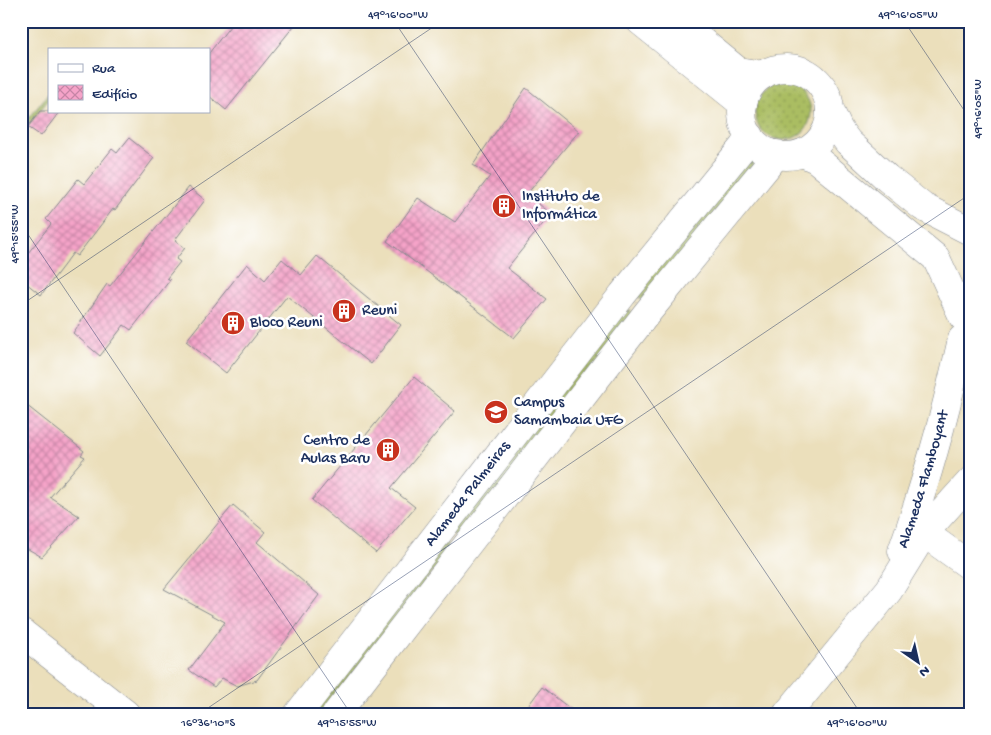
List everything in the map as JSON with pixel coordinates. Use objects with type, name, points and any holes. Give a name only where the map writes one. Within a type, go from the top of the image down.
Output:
[{"type":"street","points":[[640,21],[743,104]]},
{"type":"street","points":[[677,21],[738,71],[763,75],[781,69],[801,70],[812,76],[822,86],[839,130],[848,142],[923,208],[970,231]]},
{"type":"street","points":[[763,75],[749,90],[743,104],[742,115],[750,136],[758,146],[816,159],[936,258],[965,318],[970,367]]},
{"type":"street","points":[[790,153],[812,147],[823,135],[829,120],[830,110]]},
{"type":"street","name":"Alameda Palmeiras","points":[[298,714],[623,294],[750,136]]},
{"type":"street","name":"Alameda Palmeiras","points":[[336,714],[647,313],[790,153]]},
{"type":"street","name":"Alameda Flamboyant","points":[[888,590],[919,504],[950,396],[965,318]]},
{"type":"street","name":"Alameda Flamboyant","points":[[788,714],[888,590],[924,533],[970,482]]},
{"type":"street","points":[[924,533],[970,566]]},
{"type":"street","points":[[21,632],[126,714]]},
{"type":"green space","points":[[783,84],[794,86],[803,92],[809,101],[811,112],[809,123],[803,132],[794,138],[783,140],[772,138],[763,132],[757,123],[755,112],[757,101],[763,92],[772,86]]},
{"type":"green space","points":[[48,94],[48,100],[21,135],[21,128]]},
{"type":"green space","points":[[748,151],[758,158],[644,301],[635,294]]},
{"type":"green space","points":[[625,307],[635,315],[460,539],[449,531]]},
{"type":"green space","points":[[442,540],[451,548],[321,714],[305,714]]},
{"type":"building","points":[[234,21],[298,21],[226,110],[210,97],[210,52]]},
{"type":"building","name":"Instituto de Informática","points":[[526,88],[579,131],[527,194],[551,214],[507,268],[547,299],[514,338],[387,241],[418,198],[455,222],[490,176],[473,165]]},
{"type":"building","points":[[40,111],[59,112],[41,136],[28,127]]},
{"type":"building","points":[[129,138],[154,158],[115,210],[113,209],[77,256],[73,253],[41,295],[21,279],[21,248],[28,253],[51,224],[46,219],[78,179],[84,184],[112,149],[117,153]]},
{"type":"building","points":[[189,187],[205,200],[175,240],[185,248],[176,259],[180,262],[167,278],[170,280],[131,330],[124,325],[100,356],[73,333],[107,284],[110,286]]},
{"type":"building","points":[[317,256],[401,325],[371,364],[287,296],[226,373],[186,341],[247,264],[265,280],[282,259],[301,275]]},
{"type":"building","name":"Centro de Aulas Baru","points":[[414,377],[455,411],[391,488],[415,507],[376,553],[312,500]]},
{"type":"building","points":[[21,401],[84,451],[81,455],[85,457],[50,497],[79,516],[42,557],[21,545]]},
{"type":"building","points":[[233,505],[265,532],[257,542],[319,595],[257,680],[237,686],[222,678],[214,687],[189,670],[225,622],[164,589]]},
{"type":"building","points":[[542,687],[577,714],[522,714]]},
{"type":"place","name":"Instituto de Informática","points":[[504,206]]},
{"type":"place","name":"Reuni","points":[[344,311]]},
{"type":"place","name":"Bloco Reuni","points":[[233,323]]},
{"type":"place","name":"Campus Samambaia UFG","points":[[496,412]]},
{"type":"place","name":"Centro de Aulas Baru","points":[[388,450]]}]
